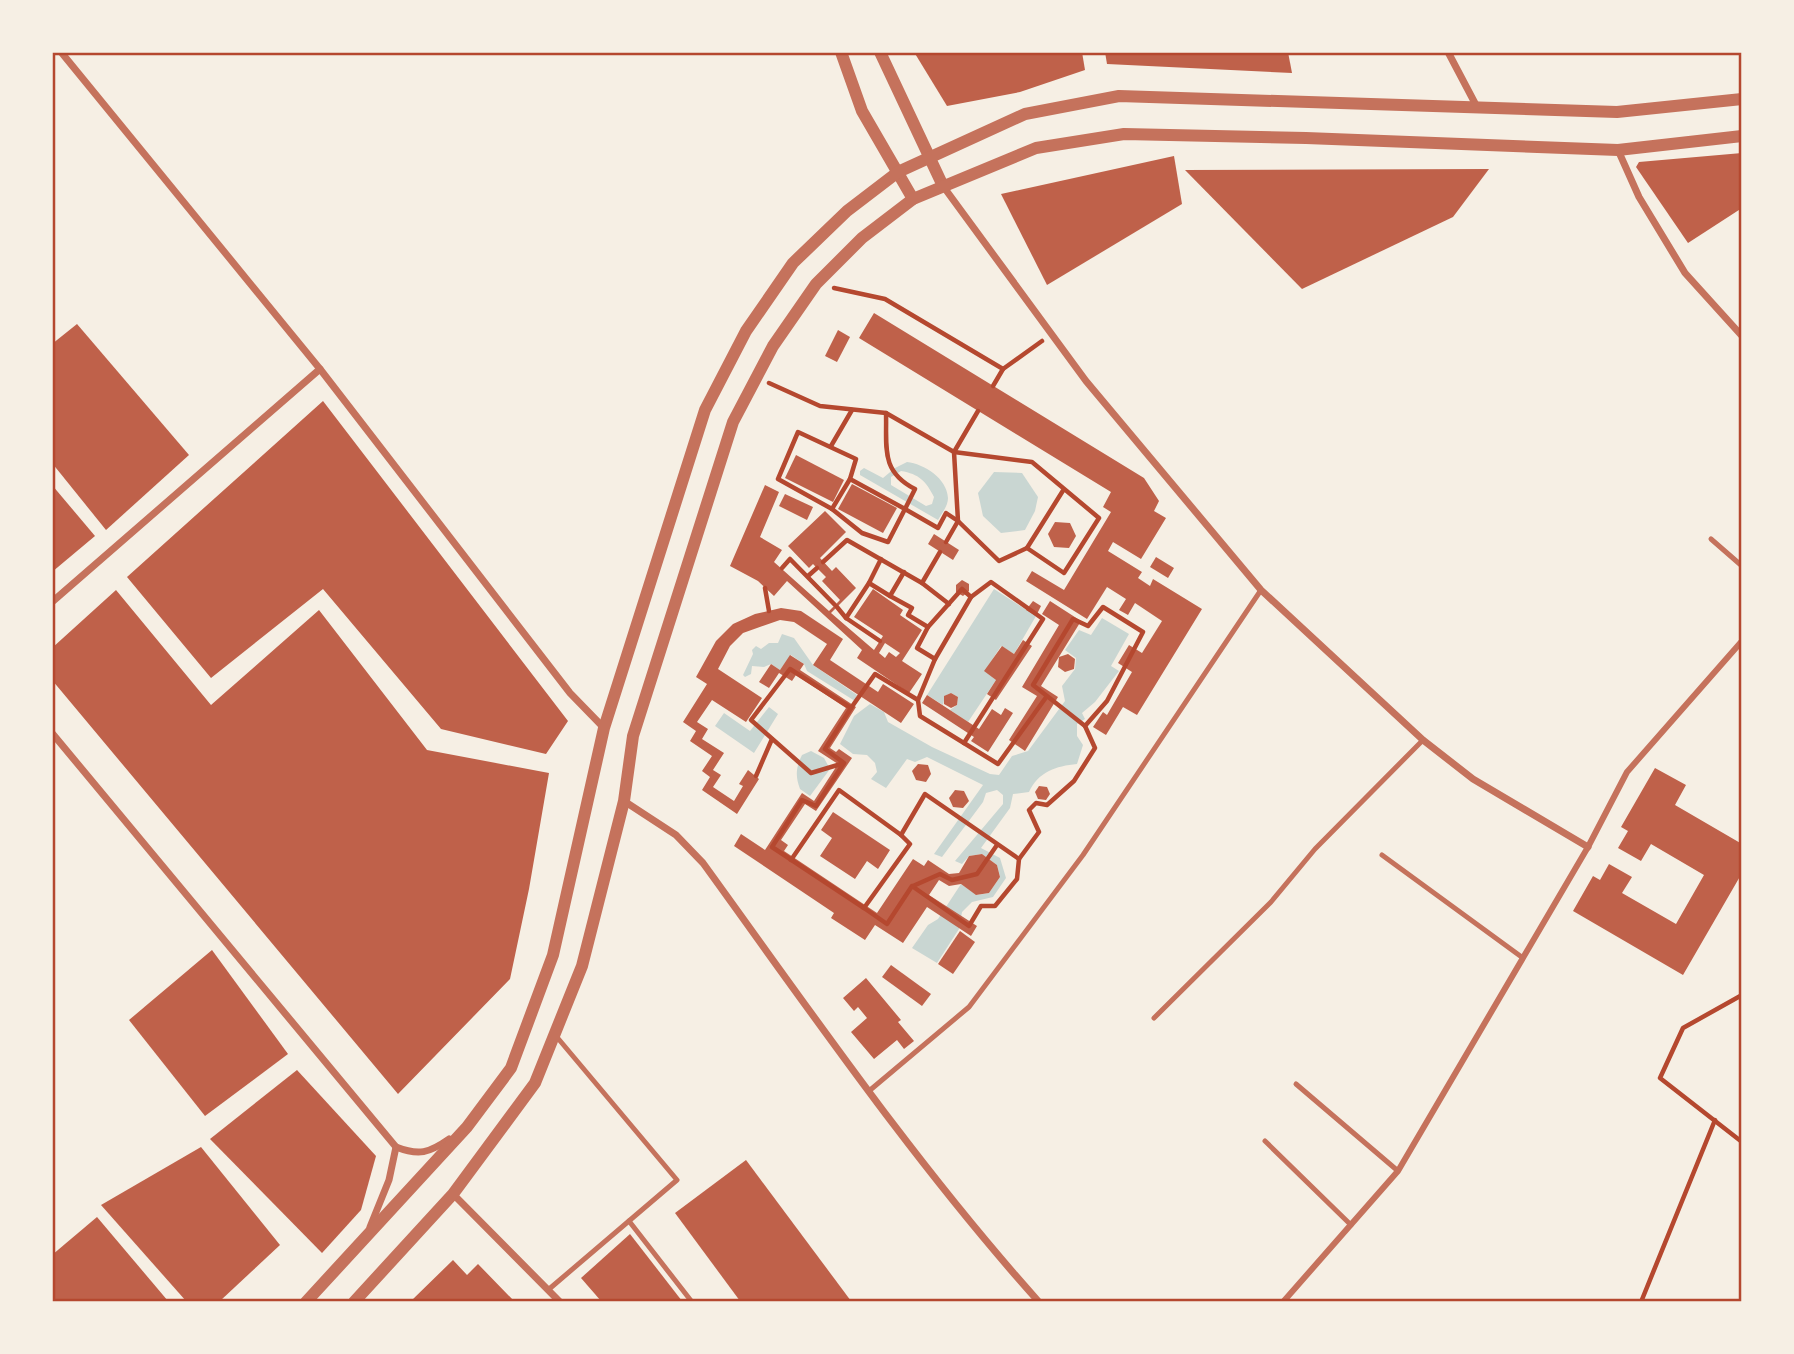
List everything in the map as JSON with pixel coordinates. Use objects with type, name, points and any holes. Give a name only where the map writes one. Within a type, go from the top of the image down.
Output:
[{"type":"street","points":[[61,52],[320,369],[570,693],[604,729]]},
{"type":"street","points":[[841,52],[862,111],[913,199]]},
{"type":"street","points":[[880,52],[943,186],[1086,381],[1261,590],[1423,740],[1473,779],[1588,847]]},
{"type":"street","points":[[1448,52],[1477,107]]},
{"type":"street","points":[[306,1301],[467,1127],[511,1068],[554,955],[604,729],[705,410],[746,331],[793,263],[848,211],[898,172],[1025,114],[1119,96],[1617,112],[1741,99]]},
{"type":"street","points":[[354,1301],[453,1194],[535,1083],[582,966],[624,801],[633,736],[733,422],[773,346],[816,284],[862,239],[913,199],[1035,148],[1124,134],[1618,149],[1741,136]]},
{"type":"street","points":[[1618,149],[1639,197],[1685,273],[1741,336]]},
{"type":"street","points":[[52,602],[320,369]]},
{"type":"street","points":[[1283,1301],[1398,1171],[1588,847],[1628,772],[1741,641]]},
{"type":"street","points":[[52,733],[396,1147],[413,1153],[434,1150],[467,1127]]},
{"type":"street","points":[[624,801],[676,835],[703,863],[869,1091],[990,1247],[1039,1301]]},
{"type":"street","points":[[367,1236],[389,1180],[396,1147]]},
{"type":"street","points":[[453,1194],[559,1301]]},
{"type":"lane","points":[[1711,539],[1741,566]]},
{"type":"lane","points":[[869,1091],[969,1007],[1083,855],[1261,590]]},
{"type":"lane","points":[[1154,1018],[1271,902],[1315,849],[1423,740]]},
{"type":"lane","points":[[1382,855],[1523,958]]},
{"type":"lane","points":[[548,1290],[677,1180],[555,1034]]},
{"type":"lane","points":[[1296,1084],[1398,1171]]},
{"type":"lane","points":[[1265,1140],[1350,1225]]},
{"type":"lane","points":[[629,1221],[692,1301]]},
{"type":"path","points":[[816,284],[885,299],[1003,369]]},
{"type":"path","points":[[993,386],[1003,369],[1052,334]]},
{"type":"path","points":[[756,378],[820,406],[886,413],[954,452],[1032,463],[1099,517],[1064,573],[1027,548]]},
{"type":"path","points":[[831,446],[853,410]]},
{"type":"path","points":[[946,542],[958,521],[954,452],[978,411]]},
{"type":"path","points":[[832,509],[850,479],[856,459],[798,432],[778,479],[832,509],[862,533],[888,542],[915,489],[900,481],[888,463],[886,413]]},
{"type":"path","points":[[850,479],[938,528],[946,513],[958,521],[999,561],[1027,548],[1064,489]]},
{"type":"path","points":[[823,562],[847,540],[922,583],[949,604]]},
{"type":"path","points":[[922,583],[940,552]]},
{"type":"path","points":[[782,568],[790,559],[846,618],[880,641]]},
{"type":"path","points":[[846,618],[881,559]]},
{"type":"path","points":[[808,576],[817,568]]},
{"type":"path","points":[[890,596],[904,572]]},
{"type":"path","points":[[964,743],[1043,619],[991,582],[971,597],[935,659],[918,700],[920,716],[998,764],[1047,696]]},
{"type":"path","points":[[869,583],[912,608],[908,615],[928,627]]},
{"type":"path","points":[[765,588],[769,611]]},
{"type":"path","points":[[935,659],[917,648],[928,627],[962,589],[971,597]]},
{"type":"path","points":[[912,886],[968,926],[981,906],[995,906],[1017,879],[1018,859],[1039,832],[1029,810],[1036,803],[1047,805],[1074,781],[1095,748],[1083,724],[1033,685],[1073,619],[1088,626],[1103,607],[1143,632],[1107,701],[1083,724]]},
{"type":"path","points":[[844,763],[811,773],[751,720],[790,669],[851,708]]},
{"type":"path","points":[[844,763],[825,749],[875,674],[918,700]]},
{"type":"path","points":[[756,776],[772,739]]},
{"type":"path","points":[[844,763],[816,806],[802,800],[772,847],[887,924],[912,886],[940,874],[952,880],[977,874],[998,845]]},
{"type":"path","points":[[791,860],[839,790],[910,844],[864,908]]},
{"type":"path","points":[[901,835],[925,793],[1018,859]]},
{"type":"path","points":[[1741,995],[1683,1028],[1660,1078],[1741,1142]]},
{"type":"path","points":[[1641,1301],[1715,1120]]},
{"type":"shaded area","points":[[907,462],[914,463],[933,473],[944,484],[948,498],[938,520],[860,475],[864,468],[883,478]],"holes":[[[901,471],[917,476],[928,487],[934,497],[932,504],[926,506],[891,485],[891,477]]]},
{"type":"shaded area","points":[[994,472],[1022,473],[1038,497],[1035,511],[1025,530],[1001,533],[983,516],[978,493]]},
{"type":"shaded area","points":[[994,589],[1036,616],[1014,654],[1001,646],[985,671],[996,680],[968,722],[950,710],[957,705],[958,697],[951,693],[945,696],[943,705],[927,695]]},
{"type":"shaded area","points":[[1102,618],[1129,634],[1111,666],[1119,671],[1095,702],[1082,713],[1085,719],[1077,724],[1077,736],[1083,745],[1077,764],[1048,771],[1037,779],[1029,792],[1013,794],[1010,808],[981,848],[1000,858],[1006,878],[993,897],[972,902],[962,912],[959,929],[937,963],[912,948],[928,925],[938,919],[961,884],[977,895],[989,893],[1000,877],[997,865],[982,854],[969,856],[962,864],[955,861],[1003,804],[1003,795],[997,790],[986,793],[983,802],[942,857],[934,854],[983,785],[927,757],[915,762],[907,759],[886,788],[871,779],[877,772],[875,763],[867,755],[853,754],[840,744],[854,716],[870,704],[884,712],[888,722],[932,747],[990,774],[999,775],[1012,756],[1028,751],[1065,701],[1062,686],[1075,669],[1076,658],[1065,650],[1079,630],[1091,635]]},
{"type":"shaded area","points":[[782,634],[794,638],[813,665],[857,695],[855,701],[807,671],[804,664],[791,655],[780,670],[771,664],[764,667],[752,666],[751,674],[745,677],[743,675],[753,654],[752,650],[756,646],[761,649],[769,643],[778,643]]},
{"type":"shaded area","points":[[769,707],[778,714],[754,753],[715,726],[724,713],[750,731]]},
{"type":"shaded area","points":[[811,751],[824,758],[830,769],[810,796],[800,789],[797,772],[802,755]]},
{"type":"building","points":[[914,52],[1082,52],[1085,70],[1020,92],[947,106]]},
{"type":"building","points":[[1105,52],[1288,52],[1292,73],[1107,64]]},
{"type":"building","points":[[1742,153],[1742,208],[1688,243],[1636,167],[1639,162]]},
{"type":"building","points":[[1174,156],[1182,204],[1047,285],[1001,194]]},
{"type":"building","points":[[1489,169],[1453,217],[1302,289],[1185,170]]},
{"type":"building","points":[[874,313],[1144,478],[1159,501],[1154,511],[1166,518],[1141,559],[1113,542],[1108,551],[1142,572],[1138,578],[1150,586],[1153,579],[1202,609],[1137,715],[1123,707],[1106,735],[1093,727],[1103,712],[1107,715],[1132,672],[1118,663],[1129,645],[1142,653],[1162,621],[1135,603],[1128,615],[1119,610],[1126,599],[1107,587],[1087,619],[1026,581],[1032,571],[1064,590],[1111,512],[1103,507],[1111,492],[859,338]]},
{"type":"building","points":[[77,324],[189,455],[106,530],[52,463],[52,344]]},
{"type":"building","points":[[838,330],[850,337],[837,362],[825,356]]},
{"type":"building","points":[[323,401],[568,721],[546,754],[441,729],[323,589],[211,678],[127,577]]},
{"type":"building","points":[[796,455],[844,480],[833,502],[785,478]]},
{"type":"building","points":[[852,484],[897,508],[883,533],[838,509]]},
{"type":"building","points":[[52,485],[95,536],[52,572]]},
{"type":"building","points":[[765,485],[779,492],[760,537],[782,550],[774,562],[829,611],[840,600],[822,581],[826,577],[813,564],[809,568],[788,546],[825,511],[846,532],[820,558],[832,571],[836,567],[856,588],[831,613],[874,650],[883,636],[854,617],[873,589],[903,610],[900,615],[922,630],[902,661],[922,674],[909,693],[857,658],[862,650],[787,581],[774,596],[758,581],[730,566]],"holes":[[[885,643],[900,653],[896,657],[889,652],[885,658],[879,653]]]},
{"type":"building","points":[[785,494],[813,507],[807,520],[779,506]]},
{"type":"building","points":[[1055,522],[1070,523],[1076,536],[1069,548],[1054,547],[1048,534]]},
{"type":"building","points":[[934,534],[959,550],[953,560],[928,544]]},
{"type":"building","points":[[1156,557],[1174,568],[1168,578],[1150,567]]},
{"type":"building","points":[[962,580],[969,584],[969,591],[963,596],[956,592],[956,585]]},
{"type":"building","points":[[116,590],[211,705],[319,610],[427,750],[549,773],[510,979],[398,1094],[52,680],[52,648]]},
{"type":"building","points":[[1033,601],[1041,606],[1036,616],[1026,610]]},
{"type":"building","points":[[1050,601],[1081,621],[1041,686],[1058,697],[1025,751],[1009,740],[1037,696],[1022,687],[1059,625],[1042,614]]},
{"type":"building","points":[[781,608],[801,611],[843,639],[830,660],[878,692],[883,684],[914,704],[901,723],[813,665],[827,644],[794,622],[780,620],[743,633],[730,646],[718,669],[762,698],[746,722],[712,700],[697,722],[708,729],[702,739],[724,753],[713,770],[721,775],[713,787],[734,801],[743,786],[739,784],[748,770],[759,779],[737,814],[702,790],[710,777],[702,771],[712,756],[690,741],[696,731],[683,722],[707,684],[696,677],[716,641],[733,624],[755,614]]},
{"type":"building","points":[[1023,640],[1032,646],[996,700],[987,694],[996,680],[984,671],[1002,646],[1014,654]]},
{"type":"building","points":[[1068,654],[1075,659],[1074,669],[1065,672],[1058,667],[1059,657]]},
{"type":"building","points":[[790,655],[804,664],[800,670],[856,707],[830,748],[836,752],[839,749],[852,758],[816,811],[805,804],[781,840],[788,845],[784,851],[877,913],[913,859],[924,866],[928,860],[949,874],[959,873],[969,856],[982,854],[997,865],[1000,877],[989,893],[976,895],[961,884],[949,886],[939,880],[929,895],[977,926],[971,936],[927,907],[903,943],[875,925],[865,940],[831,918],[834,913],[734,846],[741,834],[765,850],[802,793],[814,801],[838,764],[818,751],[846,708],[796,675],[792,681],[779,673],[769,688],[759,682],[771,664],[780,670]]},
{"type":"building","points":[[951,693],[958,697],[957,705],[951,708],[944,704],[944,696]]},
{"type":"building","points":[[927,695],[979,729],[992,709],[1001,715],[1005,708],[1013,713],[988,752],[971,741],[974,737],[922,703]]},
{"type":"building","points":[[918,764],[928,765],[931,774],[926,782],[916,780],[912,771]]},
{"type":"building","points":[[1655,768],[1686,785],[1675,805],[1742,844],[1742,873],[1683,975],[1573,911],[1593,876],[1600,880],[1609,864],[1632,877],[1622,893],[1676,924],[1704,875],[1651,844],[1641,861],[1618,848],[1628,831],[1621,827]]},
{"type":"building","points":[[1039,786],[1047,787],[1050,794],[1046,800],[1038,799],[1035,792]]},
{"type":"building","points":[[955,790],[964,791],[969,801],[963,808],[953,807],[949,798]]},
{"type":"building","points":[[833,812],[890,850],[878,869],[867,861],[855,879],[820,856],[832,838],[821,830]]},
{"type":"building","points":[[960,931],[975,942],[953,974],[938,964]]},
{"type":"building","points":[[212,950],[288,1054],[205,1116],[129,1020]]},
{"type":"building","points":[[891,965],[931,994],[922,1006],[882,977]]},
{"type":"building","points":[[866,978],[901,1020],[898,1022],[914,1041],[904,1049],[897,1040],[874,1059],[851,1032],[867,1018],[858,1007],[854,1011],[843,998]]},
{"type":"building","points":[[297,1070],[376,1156],[361,1210],[322,1253],[210,1139]]},
{"type":"building","points":[[201,1147],[280,1245],[220,1301],[186,1301],[101,1205]]},
{"type":"building","points":[[746,1160],[851,1301],[740,1301],[675,1213]]},
{"type":"building","points":[[97,1217],[168,1301],[52,1301],[52,1255]]},
{"type":"building","points":[[630,1234],[682,1301],[601,1301],[581,1278]]},
{"type":"building","points":[[453,1260],[467,1275],[478,1264],[514,1301],[411,1301]]}]
